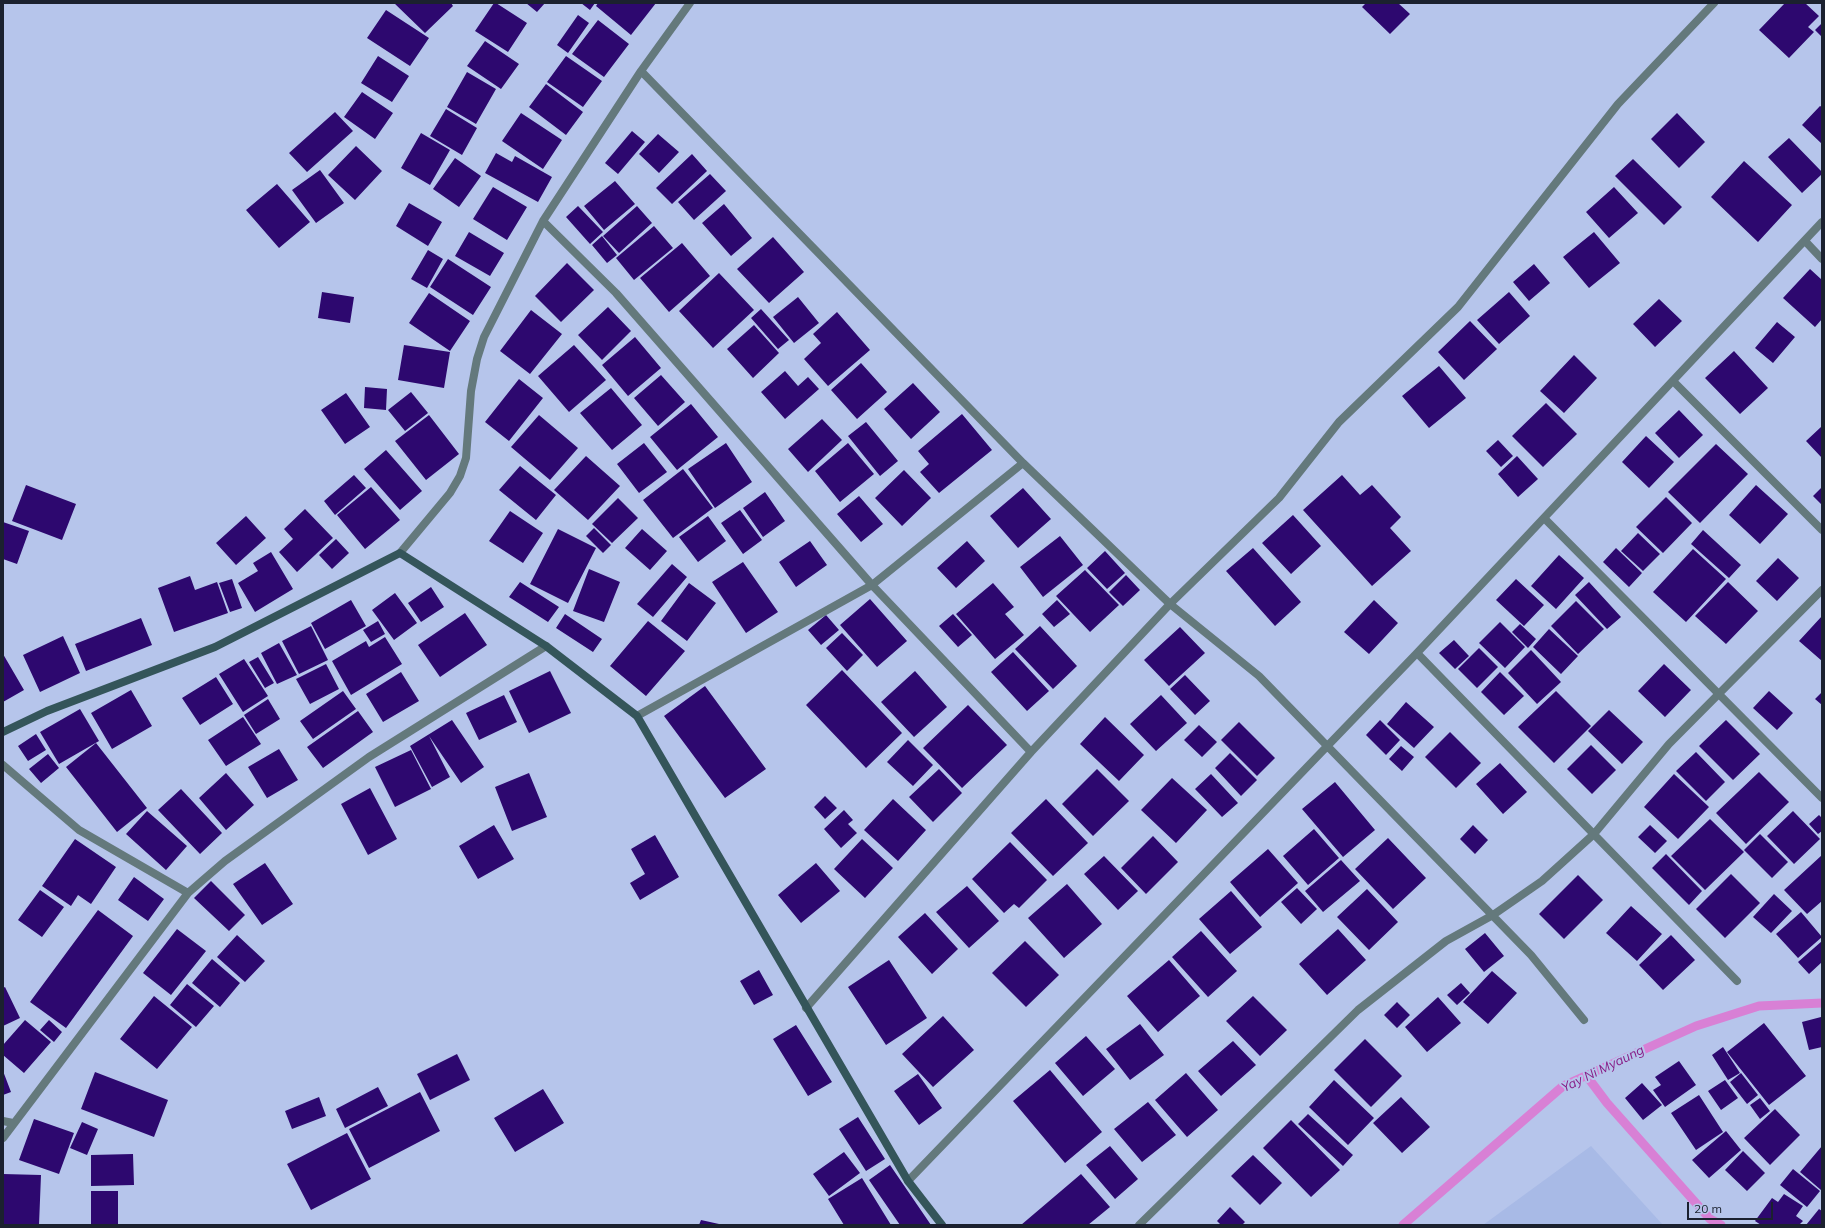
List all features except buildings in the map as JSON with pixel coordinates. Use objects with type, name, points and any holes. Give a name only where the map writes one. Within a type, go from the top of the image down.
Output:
[{"type":"street","points":[[3,732],[47,711],[215,647],[400,553],[450,493],[460,476],[466,458],[471,391],[477,359],[484,337],[543,221],[641,71],[690,3]]},
{"type":"street","points":[[806,1008],[1031,752],[1170,604],[1279,498],[1339,422],[1458,307],[1618,104],[1714,3]]},
{"type":"street","points":[[641,71],[1023,463],[1170,604],[1259,676],[1531,954],[1584,1020]]},
{"type":"street","points":[[543,221],[616,293],[872,585],[1031,752]]},
{"type":"street","points":[[908,1181],[1417,653],[1822,222]]},
{"type":"street","points":[[1805,241],[1822,259]]},
{"type":"street","points":[[1673,381],[1822,530]]},
{"type":"street","points":[[637,716],[872,585],[1023,463]]},
{"type":"street","points":[[1544,518],[1822,798]]},
{"type":"street","points":[[400,553],[546,646],[637,716],[908,1181],[942,1225]]},
{"type":"street","points":[[1139,1225],[1358,1010],[1446,941],[1493,915],[1542,881],[1594,834],[1669,744],[1822,590]]},
{"type":"street","points":[[3,1138],[188,893],[225,861],[369,758],[546,646]]},
{"type":"street","points":[[1417,653],[1738,981]]},
{"type":"street","points":[[3,765],[79,830],[188,893]]},
{"type":"street","points":[[3,1121],[13,1123]]},
{"type":"shaded area","points":[[1591,1146],[1663,1225],[1483,1225]]},
{"type":"waterway","name":"Yay Ni Myaung","points":[[1403,1225],[1563,1086],[1696,1026],[1759,1006],[1822,1003]]},
{"type":"waterway","points":[[1586,1075],[1607,1103],[1710,1219],[1721,1225]]}]
